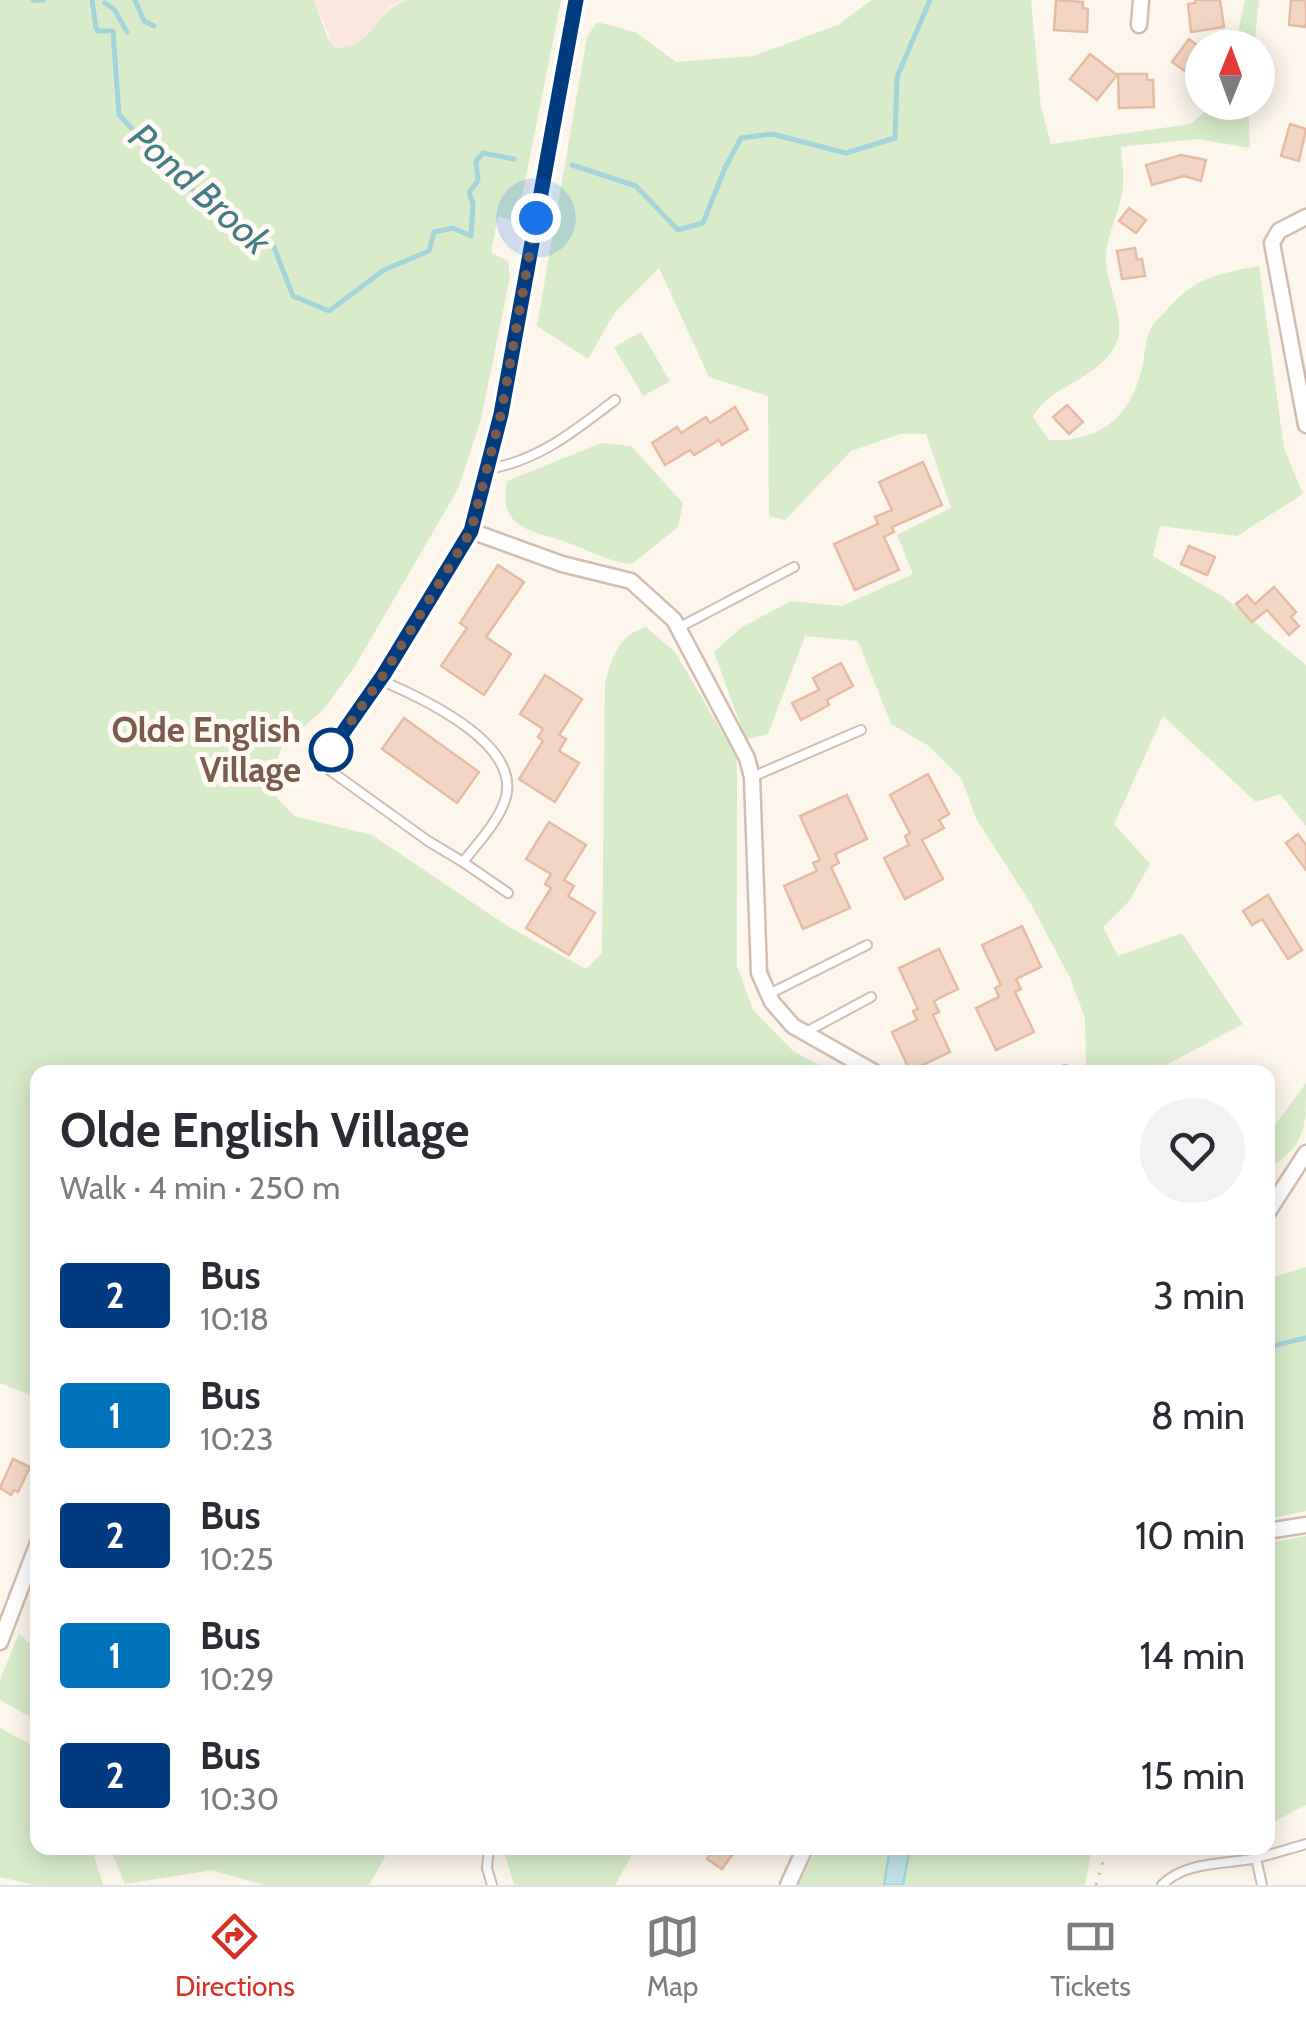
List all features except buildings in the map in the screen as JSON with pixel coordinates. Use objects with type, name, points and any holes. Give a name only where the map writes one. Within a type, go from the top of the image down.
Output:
[{"type":"street","points":[[321,764],[380,680],[471,531],[510,362],[576,0]]},
{"type":"street","points":[[1139,25],[1141,0]]},
{"type":"street","points":[[1306,217],[1278,231],[1272,243],[1306,425]]},
{"type":"street","points":[[471,531],[562,564],[631,581],[678,628],[747,758],[752,777],[759,973],[768,994],[792,1026],[862,1065]]},
{"type":"street","points":[[1275,1201],[1306,1153]]},
{"type":"street","points":[[1275,1181],[1290,1178]]},
{"type":"street","points":[[1275,1530],[1306,1524]]},
{"type":"street","points":[[0,1642],[30,1564]]},
{"type":"street","points":[[788,1885],[803,1855]]},
{"type":"lane","points":[[488,468],[516,464],[543,450],[616,400]]},
{"type":"lane","points":[[678,628],[794,567]]},
{"type":"lane","points":[[380,680],[414,694],[474,732],[489,744],[503,768],[504,803],[463,862]]},
{"type":"lane","points":[[752,777],[860,730]]},
{"type":"lane","points":[[321,764],[508,894]]},
{"type":"lane","points":[[768,994],[867,945]]},
{"type":"lane","points":[[806,1032],[870,998]]},
{"type":"lane","points":[[1275,1853],[1306,1844]]},
{"type":"lane","points":[[489,1855],[487,1868],[492,1885]]},
{"type":"lane","points":[[1162,1885],[1192,1868],[1267,1855]]},
{"type":"lane","points":[[1256,1858],[1262,1885]]},
{"type":"path","points":[[1096,1885],[1105,1855]]},
{"type":"shaded area","points":[[314,0],[408,0],[390,6],[367,38],[352,47],[334,48]]},
{"type":"green space","points":[[0,0],[314,0],[335,48],[359,41],[386,13],[408,0],[561,0],[517,222],[498,216],[491,253],[508,261],[510,277],[481,419],[458,489],[355,666],[324,709],[282,746],[274,768],[277,798],[294,816],[372,835],[509,927],[586,969],[602,953],[605,683],[623,642],[646,627],[675,652],[737,758],[737,966],[753,1010],[793,1051],[819,1065],[30,1065],[30,1395],[0,1383]]},
{"type":"green space","points":[[872,0],[1031,0],[1041,107],[1051,144],[1190,124],[1195,120],[1249,120],[1250,148],[1197,139],[1121,147],[1123,188],[1106,262],[1118,316],[1118,337],[1107,358],[1049,398],[1033,417],[1049,440],[1083,437],[1110,424],[1137,386],[1150,330],[1176,300],[1207,279],[1259,266],[1284,448],[1303,494],[1237,536],[1160,526],[1153,556],[1225,598],[1306,665],[1306,826],[1280,794],[1256,802],[1163,716],[1114,824],[1150,864],[1129,901],[1103,927],[1118,956],[1182,933],[1243,1024],[1166,1065],[1086,1065],[1085,1018],[1070,978],[1031,904],[977,820],[961,778],[929,746],[891,724],[858,641],[805,636],[768,734],[746,740],[714,652],[742,627],[791,601],[842,606],[913,574],[897,535],[951,508],[926,434],[900,434],[851,451],[785,520],[769,516],[768,396],[709,377],[659,268],[615,312],[588,359],[537,326],[587,37],[597,22],[635,32],[676,62],[753,56],[838,25]]},
{"type":"green space","points":[[1245,0],[1259,0],[1256,30],[1239,30]]},
{"type":"green space","points":[[641,332],[670,381],[643,396],[614,347]]},
{"type":"green space","points":[[601,443],[631,446],[683,503],[678,527],[632,564],[532,531],[513,520],[508,510],[507,481]]},
{"type":"green space","points":[[1306,1083],[1301,1134],[1290,1151],[1275,1163],[1275,1125]]},
{"type":"green space","points":[[1306,1267],[1306,1511],[1275,1518],[1275,1277]]},
{"type":"green space","points":[[1306,1536],[1306,1805],[1275,1821],[1275,1542]]},
{"type":"green space","points":[[19,1633],[30,1644],[30,1717],[0,1700],[0,1680]]},
{"type":"green space","points":[[0,1728],[30,1744],[30,1855],[94,1855],[103,1885],[34,1885],[0,1877]]},
{"type":"green space","points":[[113,1855],[386,1855],[369,1885],[264,1885],[212,1870],[125,1884]]},
{"type":"green space","points":[[505,1855],[632,1855],[615,1885],[514,1885]]},
{"type":"green space","points":[[813,1855],[1091,1855],[1085,1885],[798,1885]]},
{"type":"water","points":[[889,1855],[909,1855],[903,1885],[884,1885]]},
{"type":"waterway","name":"Pond Brook","points":[[33,0],[43,0]]},
{"type":"waterway","name":"Pond Brook","points":[[92,0],[98,31],[113,31],[119,115],[187,186],[274,247],[293,296],[329,311],[384,270],[429,251],[434,232],[453,228],[471,236],[473,204],[469,192],[478,181],[476,161],[483,153],[514,159]]},
{"type":"waterway","points":[[135,0],[144,21],[154,26]]},
{"type":"waterway","name":"Pond Brook","points":[[572,165],[636,186],[678,230],[703,223],[741,138],[772,134],[846,153],[895,138],[897,77],[930,0]]},
{"type":"waterway","points":[[105,3],[114,9],[127,32]]},
{"type":"waterway","points":[[1275,1345],[1306,1338]]},
{"type":"bus line","name":"2","points":[[321,764],[384,674],[471,531],[501,414],[576,0]]},
{"type":"place","name":"Olde English Village","points":[[331,750]]},
{"type":"route","points":[[331,750],[384,674],[471,531],[501,414],[536,218]]}]
